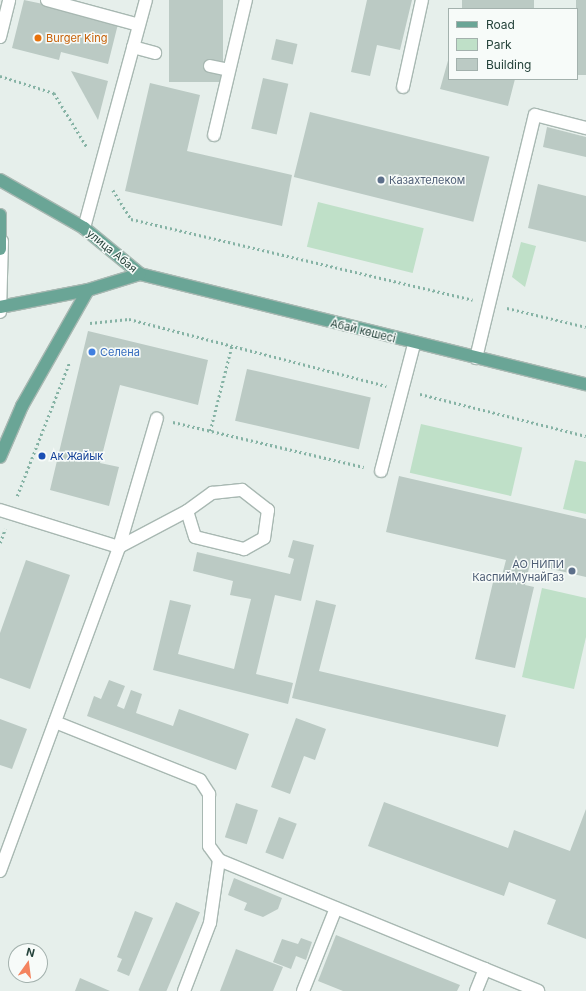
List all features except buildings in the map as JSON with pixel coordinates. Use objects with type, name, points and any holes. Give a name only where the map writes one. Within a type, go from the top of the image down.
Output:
[{"type":"main road","name":"улица Абая","points":[[0,180],[84,228],[140,274]]},
{"type":"main road","points":[[0,215],[1,245]]},
{"type":"main road","name":"улица Абая","points":[[0,307],[88,290],[140,274]]},
{"type":"main road","name":"Абай көшесі","points":[[140,274],[414,344],[586,384]]},
{"type":"main road","points":[[0,457],[22,406],[88,290]]},
{"type":"street","points":[[0,37],[9,0]]},
{"type":"street","points":[[47,0],[139,25]]},
{"type":"street","points":[[84,228],[146,0]]},
{"type":"street","points":[[214,135],[246,0]]},
{"type":"street","points":[[403,87],[422,0]]},
{"type":"street","points":[[133,47],[155,53]]},
{"type":"street","points":[[210,66],[229,70]]},
{"type":"street","points":[[476,358],[535,115],[586,128]]},
{"type":"street","points":[[0,312],[1,245]]},
{"type":"street","points":[[381,471],[414,344]]},
{"type":"street","points":[[0,871],[119,547],[157,418]]},
{"type":"street","points":[[5,512],[119,547],[187,511],[212,493],[242,490],[268,510],[264,538],[244,549],[195,537],[187,511]]},
{"type":"street","points":[[55,722],[200,780],[209,794],[209,846],[219,860],[538,991]]},
{"type":"street","points":[[184,991],[210,923],[219,860]]},
{"type":"street","points":[[303,991],[336,908]]},
{"type":"street","points":[[476,991],[485,969]]},
{"type":"path","points":[[0,76],[54,93],[131,219],[586,327]]},
{"type":"path","points":[[86,324],[129,319],[586,436]]},
{"type":"path","points":[[210,431],[232,346]]},
{"type":"path","points":[[0,543],[5,512],[71,359]]},
{"type":"path","points":[[157,418],[381,471]]},
{"type":"green space","points":[[318,202],[424,228],[413,273],[307,247]]},
{"type":"green space","points":[[521,242],[536,246],[525,287],[512,277]]},
{"type":"green space","points":[[421,424],[522,447],[511,496],[410,473]]},
{"type":"green space","points":[[575,460],[586,462],[586,514],[563,509]]},
{"type":"green space","points":[[542,588],[586,598],[586,637],[574,689],[522,677]]},
{"type":"place","name":"Burger King","points":[[38,38]]},
{"type":"place","name":"Казахтелеком","points":[[381,180]]},
{"type":"place","name":"Селена","points":[[92,352]]},
{"type":"place","name":"Ак Жайык","points":[[42,456]]},
{"type":"place","name":"АО НИПИ КаспийМунайГаз","points":[[572,571]]}]
